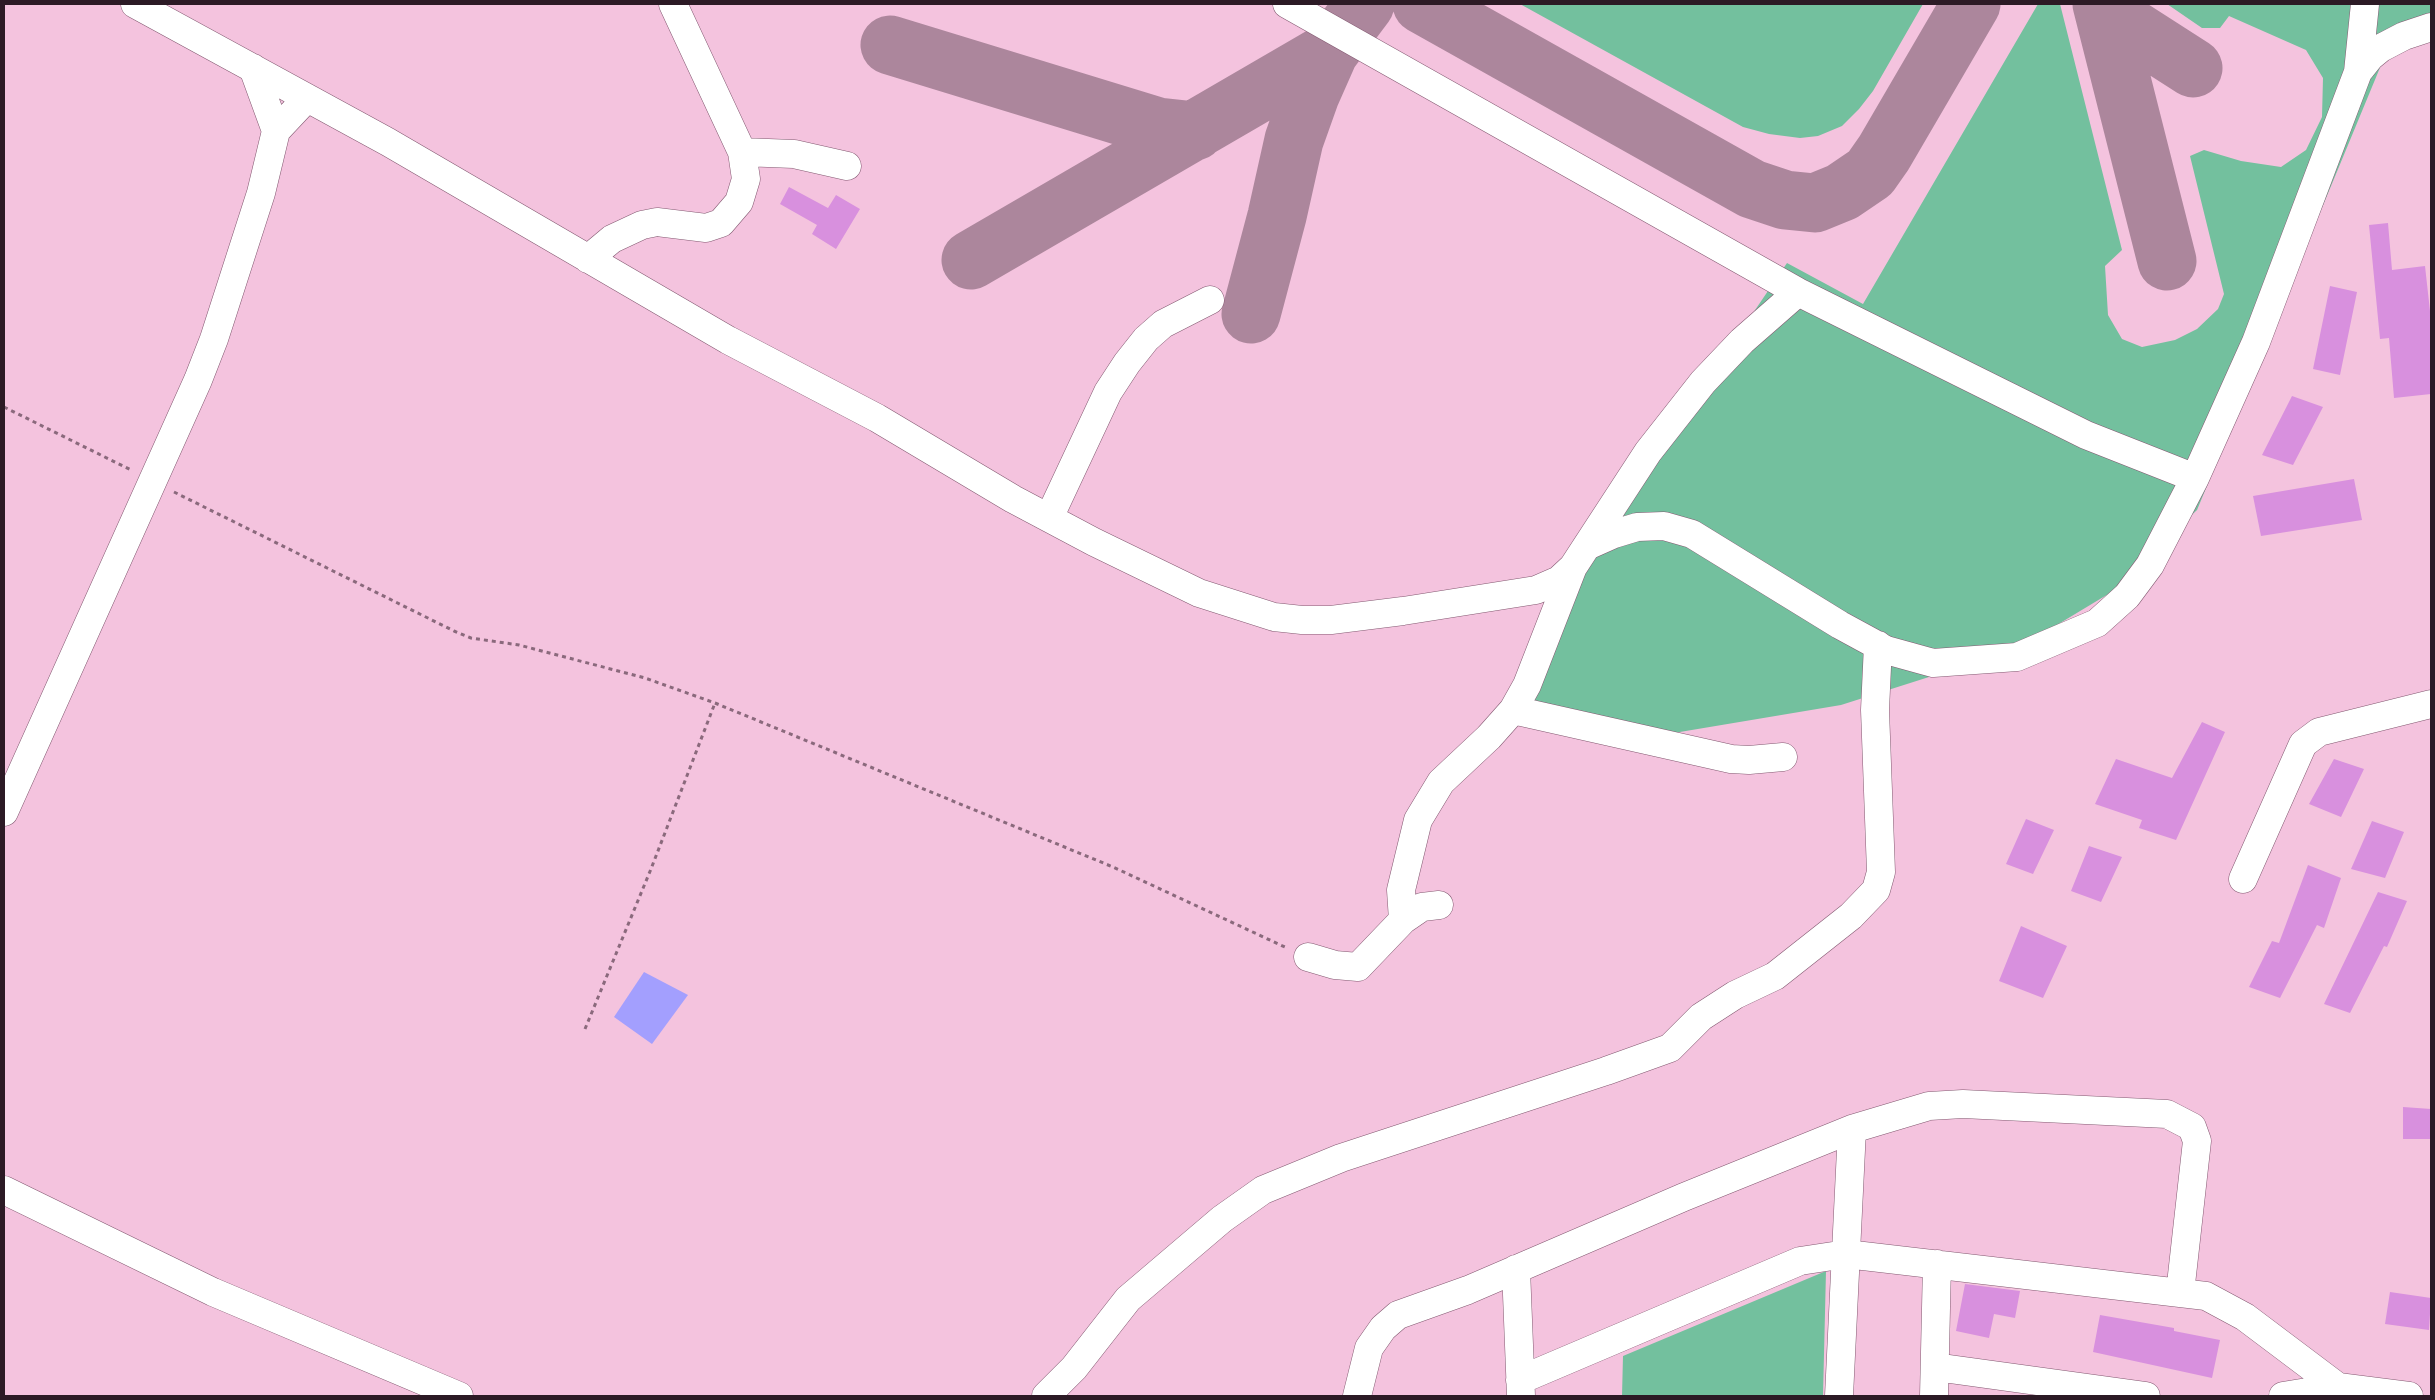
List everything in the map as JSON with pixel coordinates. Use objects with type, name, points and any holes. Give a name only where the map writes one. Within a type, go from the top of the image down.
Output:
[{"type":"street","points":[[135,4],[388,142],[728,340],[877,418],[1049,518],[1199,593],[1274,617],[1302,620],[1331,620],[1403,611],[1536,590],[1559,580],[1580,556],[1648,452],[1703,382],[1742,341],[1798,292]]},
{"type":"street","points":[[588,258],[612,239],[642,225],[657,222],[706,228],[721,223],[739,202],[746,179],[742,152],[674,4]]},
{"type":"street","points":[[1287,4],[1798,292],[2086,434],[2195,478]]},
{"type":"street","points":[[1403,920],[1401,890],[1418,820],[1440,782],[1489,737],[1513,710],[1528,685],[1580,556],[1614,534],[1637,528],[1664,526],[1692,534],[1840,625],[1878,645],[1933,663],[2017,657],[2097,623],[2127,596],[2150,565],[2195,478],[2260,333],[2358,72],[2365,4]]},
{"type":"street","points":[[2358,72],[2370,57],[2381,48],[2404,36],[2431,27]]},
{"type":"street","points":[[253,68],[276,131]]},
{"type":"street","points":[[4,812],[198,380],[214,339],[261,193],[276,131],[307,98]]},
{"type":"street","points":[[742,152],[794,154],[847,166]]},
{"type":"street","points":[[1049,518],[1108,392],[1126,363],[1146,339],[1163,324],[1210,300]]},
{"type":"street","points":[[1046,1396],[1074,1368],[1128,1300],[1222,1219],[1263,1190],[1341,1158],[1606,1071],[1670,1048],[1700,1017],[1735,995],[1775,976],[1851,916],[1876,890],[1881,872],[1878,836],[1875,710],[1878,645]]},
{"type":"street","points":[[2243,880],[2303,744],[2319,732],[2431,704]]},
{"type":"street","points":[[1513,710],[1732,759],[1749,760],[1783,757]]},
{"type":"street","points":[[1308,957],[1335,965],[1358,967],[1403,920],[1422,907],[1439,905]]},
{"type":"street","points":[[1358,1396],[1369,1348],[1383,1328],[1398,1315],[1468,1290],[1684,1197],[1852,1129],[1929,1106],[1963,1104],[2167,1114],[2192,1127],[2197,1141],[2180,1293]]},
{"type":"street","points":[[1839,1396],[1852,1129]]},
{"type":"street","points":[[4,1190],[213,1292],[459,1396]]},
{"type":"street","points":[[1516,1269],[1521,1388],[1800,1261],[1846,1254],[2206,1296],[2245,1317],[2338,1388]]},
{"type":"street","points":[[1934,1396],[1937,1264]]},
{"type":"street","points":[[1935,1367],[2146,1396]]},
{"type":"street","points":[[2284,1396],[2338,1388],[2409,1396]]},
{"type":"path","points":[[4,407],[471,638],[518,645],[636,676],[715,703],[1113,867],[1308,957]]},
{"type":"path","points":[[585,1029],[651,869],[715,703]]},
{"type":"green space","points":[[1520,4],[1923,4],[1873,91],[1859,109],[1842,126],[1818,136],[1800,138],[1769,134],[1743,127]]},
{"type":"green space","points":[[2038,4],[2060,4],[2122,250],[2105,266],[2108,315],[2122,339],[2142,347],[2175,340],[2197,329],[2218,309],[2224,294],[2190,156],[2204,150],[2241,161],[2281,167],[2306,150],[2322,117],[2323,78],[2306,50],[2229,16],[2220,28],[2202,28],[2167,4],[2431,4],[2431,36],[2391,41],[2197,510],[2110,593],[2017,649],[1841,705],[1644,738],[1523,711],[1575,575],[1787,263],[1863,304]]},
{"type":"green space","points":[[1826,1271],[1823,1396],[1622,1396],[1623,1356]]},
{"type":"shaded area","points":[[644,972],[688,995],[652,1044],[614,1017]]},
{"type":"building","points":[[789,187],[828,208],[836,195],[860,209],[836,249],[812,234],[817,225],[780,204]]},
{"type":"building","points":[[2388,223],[2392,270],[2425,266],[2431,320],[2431,394],[2394,398],[2389,338],[2380,339],[2369,225]]},
{"type":"building","points":[[2330,286],[2357,292],[2340,375],[2313,369]]},
{"type":"building","points":[[2292,396],[2323,407],[2293,465],[2262,455]]},
{"type":"building","points":[[2354,479],[2362,520],[2261,536],[2253,496]]},
{"type":"building","points":[[2202,722],[2225,732],[2176,840],[2139,828],[2142,820],[2095,804],[2116,759],[2172,778]]},
{"type":"building","points":[[2334,759],[2364,769],[2341,817],[2309,804]]},
{"type":"building","points":[[2026,819],[2054,830],[2033,874],[2006,864]]},
{"type":"building","points":[[2372,821],[2404,832],[2385,878],[2351,869]]},
{"type":"building","points":[[2089,846],[2122,857],[2101,902],[2071,891]]},
{"type":"building","points":[[2308,865],[2341,878],[2324,928],[2317,925],[2280,998],[2249,987],[2272,941],[2279,943]]},
{"type":"building","points":[[2378,892],[2407,901],[2387,947],[2384,946],[2350,1013],[2324,1004]]},
{"type":"building","points":[[2021,926],[2067,946],[2043,998],[1999,981]]},
{"type":"building","points":[[2403,1107],[2431,1109],[2431,1139],[2403,1139]]},
{"type":"building","points":[[1965,1284],[2020,1291],[2015,1318],[1994,1314],[1989,1338],[1956,1331]]},
{"type":"building","points":[[2390,1292],[2431,1298],[2429,1330],[2385,1324]]},
{"type":"building","points":[[2100,1315],[2174,1328],[2174,1331],[2220,1340],[2212,1378],[2093,1352]]},
{"type":"taxiway","points":[[1251,314],[1277,216],[1294,140],[1310,95],[1329,52],[1365,4]]},
{"type":"taxiway","points":[[1422,4],[1752,189],[1785,200],[1815,203],[1842,192],[1870,173],[1884,153],[1971,4]]},
{"type":"taxiway","points":[[2102,4],[2167,261]]},
{"type":"taxiway","points":[[2104,11],[2193,68]]},
{"type":"taxiway","points":[[890,45],[1158,127],[1195,131]]},
{"type":"taxiway","points":[[971,260],[1329,52]]}]
